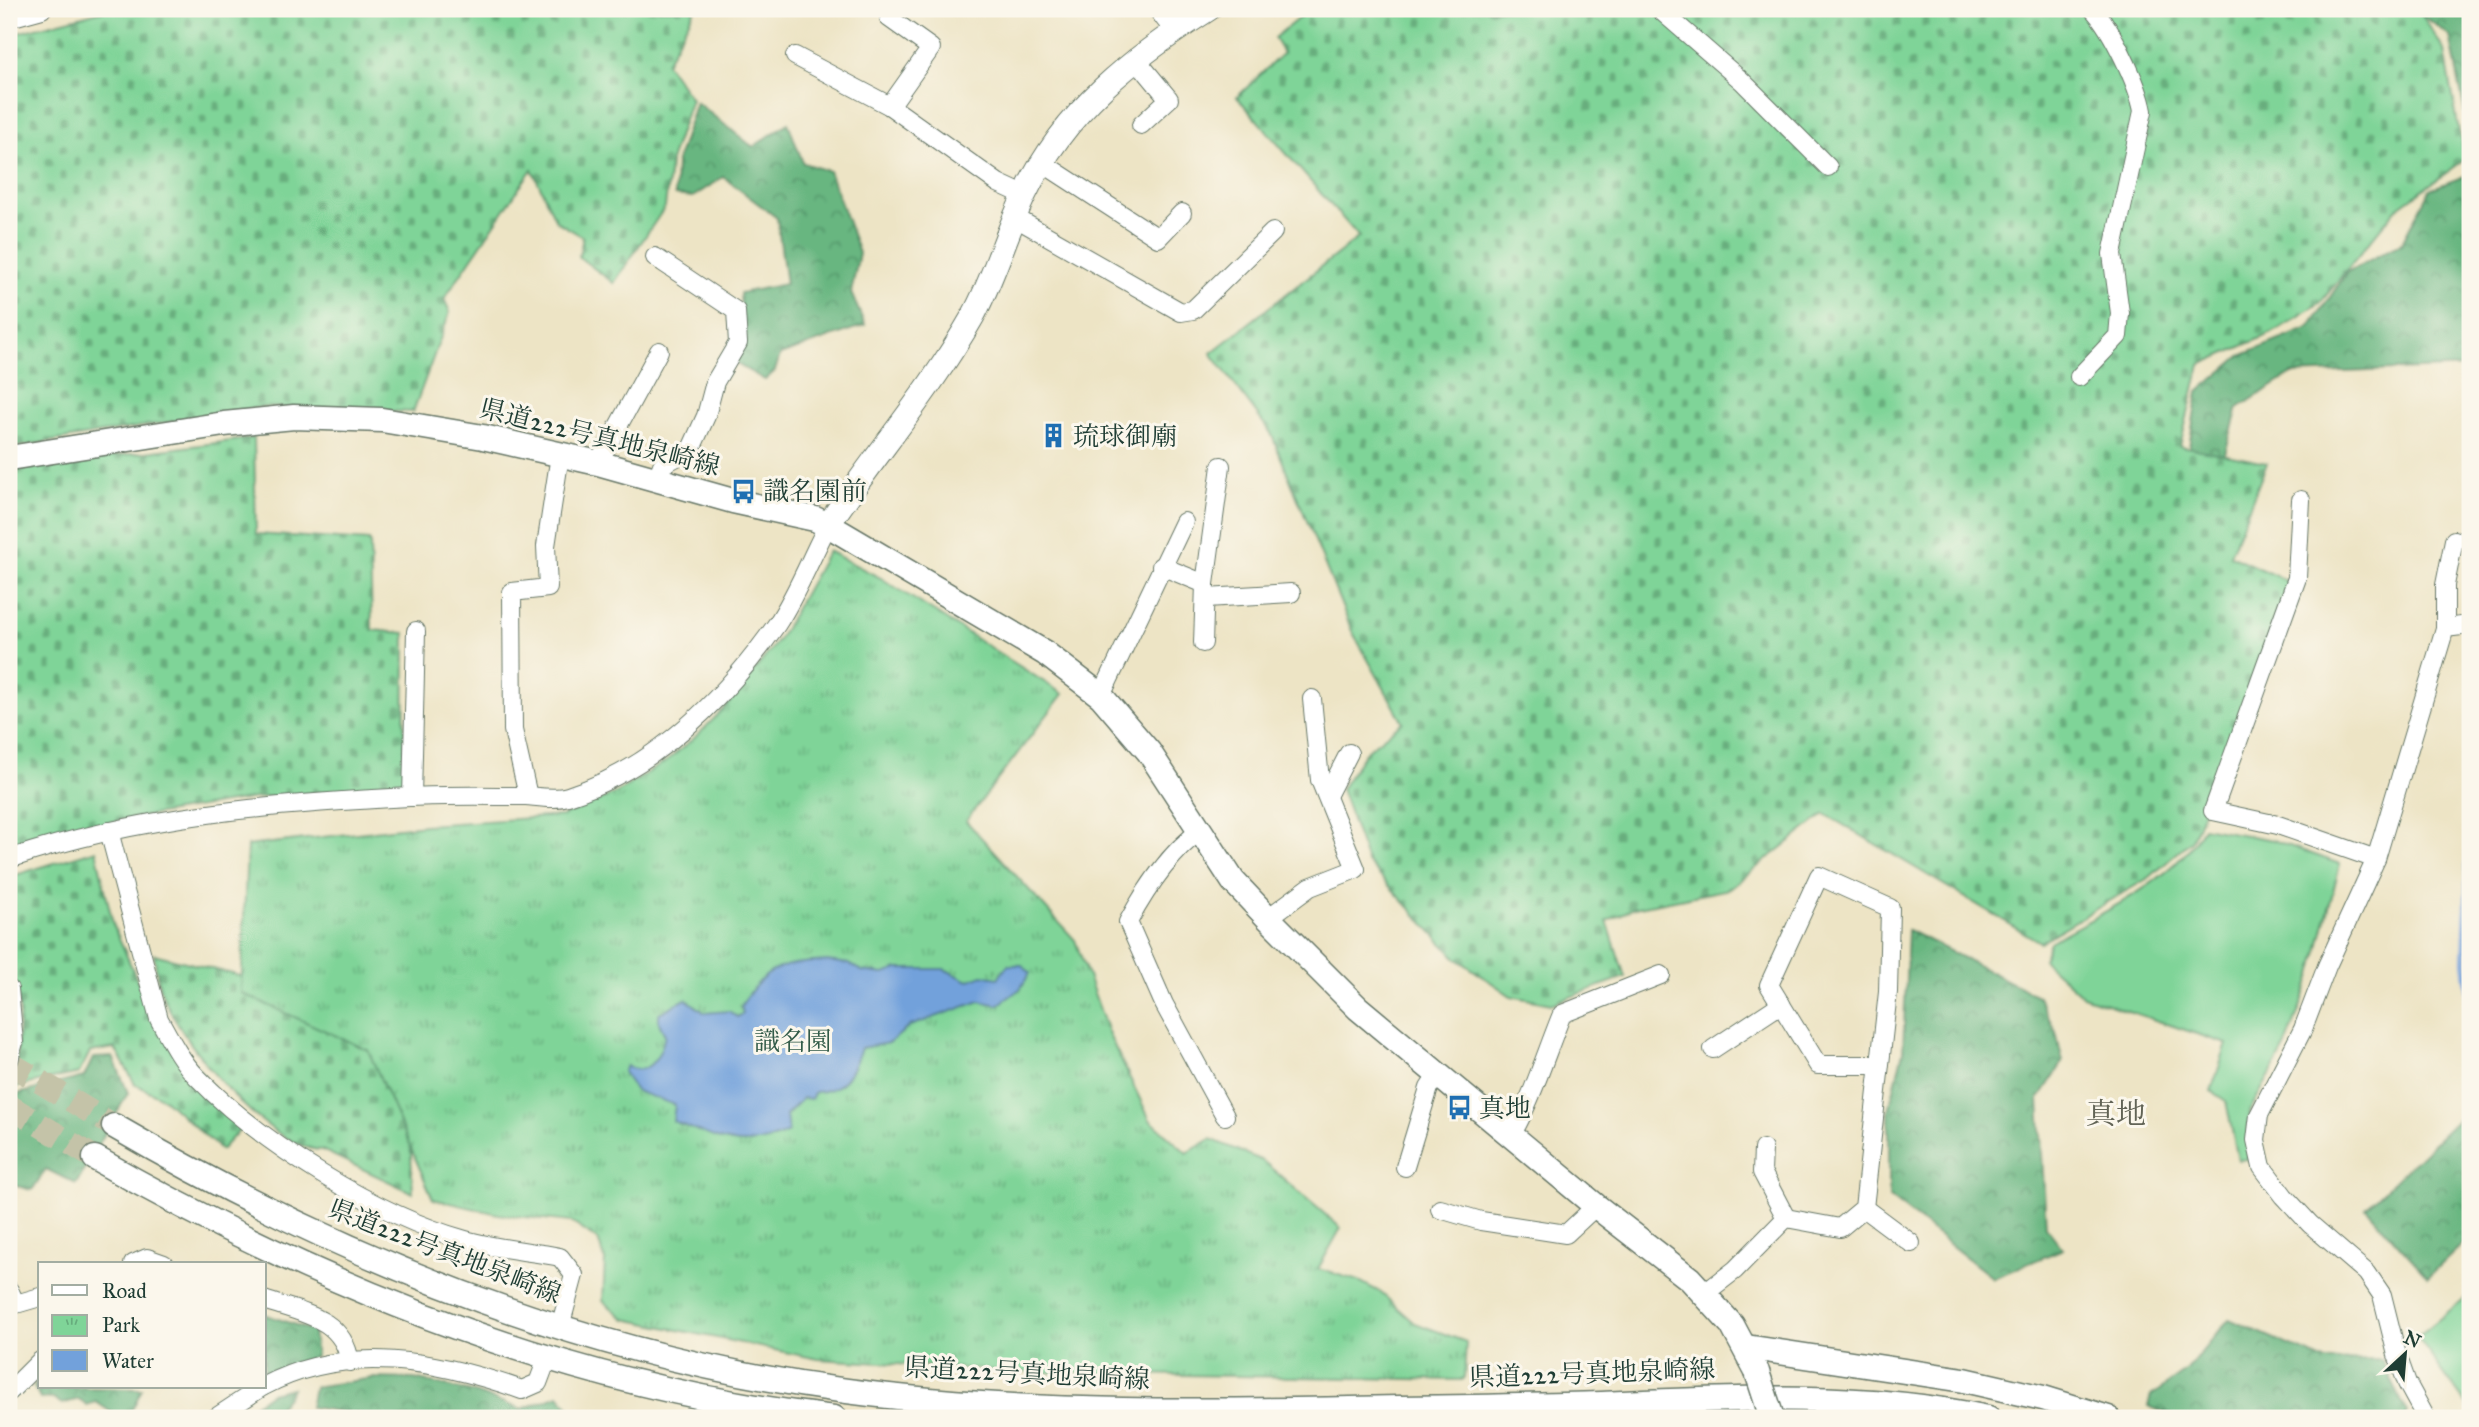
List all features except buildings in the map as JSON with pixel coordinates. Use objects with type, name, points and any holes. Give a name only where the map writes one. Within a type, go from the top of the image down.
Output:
[{"type":"main road","name":"県道222号真地泉崎線","points":[[9,458],[200,427],[294,417],[394,422],[598,463],[656,481],[815,519],[828,525],[1045,653],[1101,696],[1149,751],[1233,881],[1358,1008],[1705,1293],[1746,1347],[1772,1418]]},
{"type":"main road","name":"県道222号真地泉崎線","points":[[114,1126],[247,1201],[313,1233],[474,1300],[560,1327],[702,1364],[844,1391],[996,1405],[1149,1410],[1595,1404],[1718,1399],[1844,1400],[1910,1405],[1988,1418]]},
{"type":"main road","points":[[95,1158],[208,1221],[368,1296],[547,1359],[697,1396],[825,1417]]},
{"type":"main road","points":[[1746,1347],[1964,1380],[2043,1398],[2108,1418]]},
{"type":"street","points":[[9,18],[42,9]]},
{"type":"street","points":[[890,106],[931,48],[889,18],[893,9]]},
{"type":"street","points":[[1157,9],[1174,31]]},
{"type":"street","points":[[9,859],[109,831],[198,814],[290,803],[412,797],[565,797],[594,786],[657,751],[694,720],[726,687],[778,622],[828,525],[954,346],[974,313],[1014,217],[1041,162],[1088,101],[1135,58],[1209,9]]},
{"type":"street","points":[[1659,9],[1742,81],[1828,167]]},
{"type":"street","points":[[2079,377],[2118,337],[2120,313],[2112,254],[2143,111],[2139,90],[2104,20],[2093,9]]},
{"type":"street","points":[[795,56],[890,106],[998,183],[1024,195]]},
{"type":"street","points":[[1135,58],[1169,99],[1141,125]]},
{"type":"street","points":[[1041,162],[1158,238],[1182,214]]},
{"type":"street","points":[[1014,217],[1181,312],[1193,310],[1273,232]]},
{"type":"street","points":[[655,257],[736,311],[738,343],[715,382],[706,416],[691,449],[662,465],[656,481]]},
{"type":"street","points":[[598,463],[659,351]]},
{"type":"street","points":[[528,796],[513,730],[512,592],[548,588],[546,546],[560,454]]},
{"type":"street","points":[[1203,643],[1205,591],[1222,466]]},
{"type":"street","points":[[2301,500],[2297,578],[2213,811],[2278,825],[2376,859]]},
{"type":"street","points":[[1101,696],[1184,522]]},
{"type":"street","points":[[2422,1415],[2397,1355],[2382,1295],[2367,1273],[2310,1224],[2284,1196],[2262,1167],[2256,1140],[2259,1115],[2304,1028],[2327,967],[2376,859],[2458,626],[2445,585],[2454,540]]},
{"type":"street","points":[[1161,566],[1205,591],[1291,593]]},
{"type":"street","points":[[412,797],[416,631]]},
{"type":"street","points":[[1268,918],[1310,887],[1356,869],[1320,780],[1312,699]]},
{"type":"street","points":[[1327,796],[1349,753]]},
{"type":"street","points":[[109,831],[159,1019],[174,1047],[196,1076],[248,1123],[339,1183],[386,1209],[465,1240],[560,1257],[574,1275],[560,1327]]},
{"type":"street","points":[[1200,831],[1184,842],[1141,899],[1128,922],[1164,1004],[1225,1116]]},
{"type":"street","points":[[1786,1218],[1840,1227],[1864,1208],[1880,1065],[1888,992],[1890,908],[1819,876],[1769,985],[1818,1065],[1880,1065]]},
{"type":"street","points":[[1512,1134],[1524,1114],[1531,1087],[1562,1014],[1661,975]]},
{"type":"street","points":[[9,989],[13,1042],[9,1060]]},
{"type":"street","points":[[1713,1049],[1781,1004]]},
{"type":"street","points":[[1405,1167],[1429,1088],[1439,1073]]},
{"type":"street","points":[[1763,1149],[1762,1172],[1786,1218]]},
{"type":"street","points":[[1440,1209],[1481,1221],[1566,1234],[1596,1206]]},
{"type":"street","points":[[1864,1208],[1912,1242]]},
{"type":"street","points":[[1705,1293],[1735,1270],[1786,1218]]},
{"type":"street","points":[[138,1262],[147,1258],[158,1262]]},
{"type":"street","points":[[9,1290],[16,1304],[38,1298]]},
{"type":"street","points":[[266,1301],[325,1322],[341,1335],[350,1362]]},
{"type":"street","points":[[266,1385],[297,1372],[350,1362],[423,1362],[467,1371],[522,1390],[538,1383],[547,1359]]},
{"type":"street","points":[[9,1392],[38,1363]]},
{"type":"street","points":[[215,1418],[260,1388]]},
{"type":"green space","points":[[110,9],[695,9],[666,63],[691,99],[671,158],[665,207],[614,283],[579,257],[583,237],[556,221],[532,169],[444,299],[450,312],[413,412],[261,407],[9,448],[9,35]]},
{"type":"green space","points":[[1302,9],[2418,9],[2445,51],[2464,160],[2396,209],[2320,303],[2272,333],[2200,365],[2180,446],[2267,463],[2230,555],[2289,582],[2192,840],[2150,877],[2040,942],[1825,814],[1729,889],[1634,908],[1607,921],[1625,977],[1551,1004],[1511,996],[1456,958],[1367,862],[1341,789],[1367,750],[1403,722],[1352,631],[1271,433],[1211,353],[1359,237],[1237,97],[1283,53],[1274,38],[1305,13]]},
{"type":"green space","points":[[2420,9],[2470,9],[2470,138],[2450,36],[2421,14]]},
{"type":"green space","points":[[696,102],[753,147],[788,123],[803,163],[829,171],[859,253],[851,293],[865,325],[780,355],[775,371],[765,380],[735,363],[743,337],[740,293],[786,284],[777,218],[723,177],[693,197],[675,195],[676,163]]},
{"type":"green space","points":[[2470,174],[2470,367],[2292,374],[2238,408],[2219,474],[2181,496],[2198,392],[2240,356],[2309,328],[2347,272],[2402,243],[2430,189]]},
{"type":"green space","points":[[254,438],[256,534],[370,541],[372,630],[405,633],[404,785],[255,798],[110,822],[9,850],[9,470]]},
{"type":"green space","name":"識名園","points":[[828,551],[881,578],[1063,694],[966,821],[1075,940],[1109,1035],[1150,1120],[1187,1153],[1211,1139],[1263,1161],[1341,1228],[1318,1269],[1359,1281],[1380,1292],[1415,1323],[1466,1342],[1464,1380],[1021,1372],[818,1359],[625,1319],[603,1301],[605,1260],[598,1240],[571,1222],[498,1214],[433,1199],[368,1050],[241,993],[247,846],[425,825],[562,816],[616,793],[668,760],[700,733],[730,702],[779,639]]},
{"type":"green space","points":[[2203,827],[2273,840],[2340,864],[2312,975],[2285,1048],[2249,1112],[2248,1159],[2238,1160],[2226,1101],[2211,1091],[2227,1044],[2083,996],[2043,960],[2050,942],[2136,894],[2157,879],[2192,846]]},
{"type":"green space","points":[[96,850],[113,924],[147,1003],[243,1126],[221,1150],[164,1099],[135,1084],[115,1048],[90,1052],[79,1073],[15,1087],[20,1010],[9,951],[9,877]]},
{"type":"green space","points":[[1908,930],[2038,996],[2056,1032],[2063,1062],[2039,1099],[2046,1227],[2063,1249],[1993,1278],[1889,1197],[1889,1110],[1903,1051]]},
{"type":"green space","points":[[154,954],[252,979],[374,1046],[409,1118],[413,1193],[322,1150],[300,1145],[251,1112],[205,1063],[186,1037],[161,991]]},
{"type":"green space","points":[[113,1057],[128,1093],[76,1184],[46,1169],[32,1190],[9,1184],[9,1105],[13,1095],[84,1077],[93,1058]]},
{"type":"green space","points":[[2469,1109],[2470,1237],[2428,1277],[2366,1208]]},
{"type":"green space","points":[[2470,1294],[2470,1409],[2417,1337]]},
{"type":"green space","points":[[266,1315],[313,1331],[316,1356],[266,1377]]},
{"type":"green space","points":[[2229,1319],[2325,1361],[2382,1360],[2407,1413],[2404,1418],[2178,1418],[2148,1406],[2151,1396],[2187,1370]]},
{"type":"green space","points":[[373,1378],[414,1379],[468,1391],[522,1409],[559,1395],[578,1418],[385,1418],[310,1407],[314,1387]]},
{"type":"green space","points":[[38,1382],[38,1388],[142,1389],[131,1412],[117,1416],[96,1402],[87,1405],[79,1399],[62,1404],[53,1398],[40,1399],[34,1387]]},
{"type":"green space","points":[[292,1388],[282,1403],[269,1412],[254,1417],[236,1418],[271,1393]]},
{"type":"water","points":[[827,961],[884,974],[898,969],[944,969],[968,981],[982,975],[998,978],[1008,965],[1022,965],[1030,973],[1020,989],[998,1005],[980,1001],[910,1026],[889,1043],[861,1048],[846,1079],[833,1088],[815,1092],[811,1099],[803,1098],[786,1115],[788,1132],[772,1139],[730,1142],[673,1121],[675,1105],[636,1091],[623,1072],[626,1066],[634,1069],[647,1067],[657,1057],[665,1035],[659,1023],[659,1013],[686,999],[705,1013],[729,1011],[737,1017],[743,1014],[741,1006],[750,992],[776,969]]},
{"type":"waterway","points":[[2470,791],[2465,962],[2470,1005]]},
{"type":"tunnel","points":[[9,1063],[114,1126]]},
{"type":"tunnel","points":[[9,1106],[95,1158]]},
{"type":"place","name":"琉球御廟","points":[[1053,436]]},
{"type":"place","name":"識名園前","points":[[743,491]]},
{"type":"place","name":"真地","points":[[1459,1108]]},
{"type":"district","name":"真地","points":[[2116,1114]]}]
